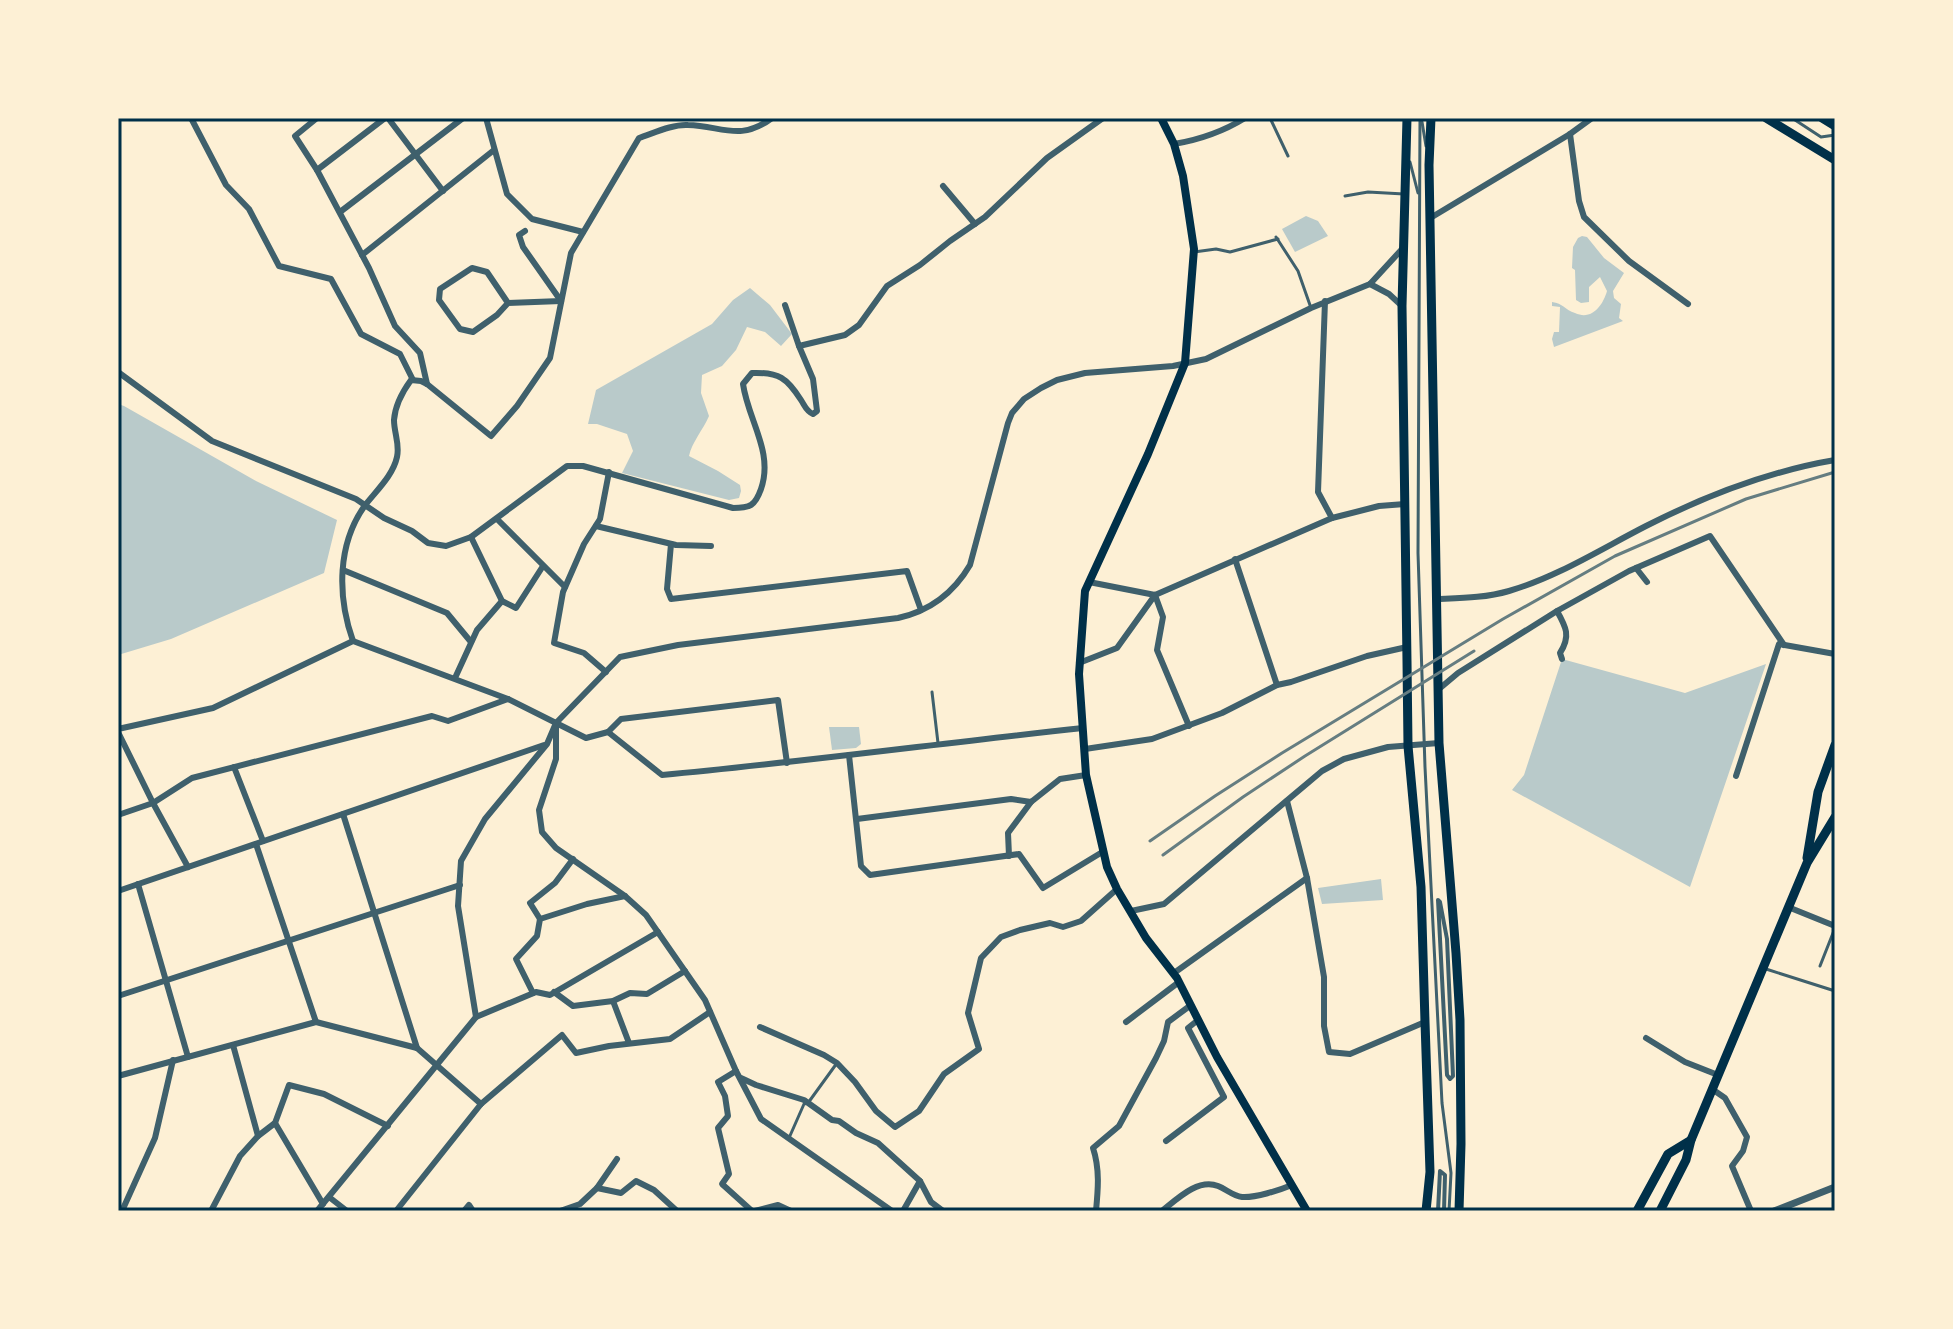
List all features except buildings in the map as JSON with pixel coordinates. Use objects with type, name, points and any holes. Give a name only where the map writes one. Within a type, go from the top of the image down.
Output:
[{"type":"main road","points":[[1161,118],[1174,144],[1183,176],[1194,252],[1185,363],[1148,454],[1085,591],[1079,674],[1086,775],[1107,867],[1117,889],[1146,938],[1177,978],[1217,1057],[1307,1211]]},
{"type":"main road","points":[[1407,118],[1402,306],[1408,746],[1421,887],[1430,1172],[1426,1211]]},
{"type":"main road","points":[[1431,118],[1429,165],[1439,743],[1460,1020],[1461,1209]]},
{"type":"main road","points":[[1766,118],[1835,159]]},
{"type":"main road","points":[[1822,118],[1835,126]]},
{"type":"main road","points":[[1807,863],[1818,792],[1835,745]]},
{"type":"main road","points":[[1661,1210],[1686,1160],[1691,1140],[1807,863],[1835,817]]},
{"type":"main road","points":[[1637,1211],[1668,1154],[1691,1140]]},
{"type":"street","points":[[191,118],[226,185],[249,209],[279,266],[331,279],[361,334],[400,354],[412,380]]},
{"type":"street","points":[[317,118],[295,136],[340,212],[395,326],[420,353],[427,384]]},
{"type":"street","points":[[317,170],[386,118],[443,191]]},
{"type":"street","points":[[340,212],[463,118]]},
{"type":"street","points":[[486,118],[507,194],[532,219],[583,232]]},
{"type":"street","points":[[412,380],[427,384],[491,436],[517,406],[550,358],[571,253],[639,138],[685,124],[740,133],[772,118]]},
{"type":"street","points":[[799,346],[845,335],[859,325],[887,286],[985,217],[1047,158],[1103,118]]},
{"type":"street","points":[[1174,144],[1191,141],[1245,118]]},
{"type":"street","points":[[1432,217],[1592,118]]},
{"type":"street","points":[[1570,134],[1584,217],[1629,261],[1688,304]]},
{"type":"street","points":[[362,255],[494,150]]},
{"type":"street","points":[[943,186],[975,224]]},
{"type":"street","points":[[525,231],[519,235],[523,247],[561,301]]},
{"type":"street","points":[[476,1017],[458,906],[461,861],[485,819],[547,744],[556,723],[620,657],[664,648],[898,618],[935,604],[950,592],[970,565],[1008,423],[1024,399],[1049,383],[1072,375],[1206,359],[1325,301],[1370,284],[1404,247]]},
{"type":"street","points":[[508,303],[487,272],[472,268],[440,289],[439,300],[460,329],[473,332],[508,303],[561,301]]},
{"type":"street","points":[[1370,284],[1389,294],[1402,306]]},
{"type":"street","points":[[1325,301],[1318,492],[1332,518]]},
{"type":"street","points":[[118,372],[212,441],[356,499],[428,543],[446,546],[471,537],[567,466],[609,472],[733,508],[746,508],[757,500],[765,476],[764,452],[743,384],[752,373],[769,372],[782,377],[792,386],[808,412],[813,414],[817,411],[813,379],[785,305]]},
{"type":"street","points":[[353,641],[347,626],[342,582],[345,545],[364,506],[385,481],[397,460],[399,447],[394,419],[403,392],[412,380]]},
{"type":"street","points":[[1436,599],[1492,595],[1512,590],[1585,560],[1647,525],[1698,502],[1798,466],[1835,460]]},
{"type":"street","points":[[606,672],[584,653],[554,643],[563,592],[584,544],[600,519],[609,472]]},
{"type":"street","points":[[1079,663],[1117,648],[1155,595],[1332,518],[1379,506],[1405,504]]},
{"type":"street","points":[[497,519],[565,587]]},
{"type":"street","points":[[596,526],[671,544],[711,546]]},
{"type":"street","points":[[1439,684],[1557,611],[1636,568],[1710,536],[1784,645]]},
{"type":"street","points":[[471,537],[502,601],[516,608],[543,566]]},
{"type":"street","points":[[671,544],[667,589],[671,599],[907,571],[921,610]]},
{"type":"street","points":[[1235,559],[1277,685]]},
{"type":"street","points":[[1636,568],[1647,582]]},
{"type":"street","points":[[343,570],[447,613],[471,642]]},
{"type":"street","points":[[1089,582],[1155,595]]},
{"type":"street","points":[[1155,595],[1163,617],[1157,650],[1189,726]]},
{"type":"street","points":[[455,678],[477,630],[502,601]]},
{"type":"street","points":[[1557,611],[1567,628],[1565,645],[1560,653],[1562,659]]},
{"type":"street","points":[[188,867],[118,731],[213,708],[353,641],[508,699],[586,738],[608,732],[621,719],[778,700],[787,763]]},
{"type":"street","points":[[1736,776],[1779,644],[1835,654]]},
{"type":"street","points":[[1085,749],[1152,739],[1222,713],[1277,685],[1367,656],[1407,647]]},
{"type":"street","points":[[118,815],[153,803],[192,778],[432,716],[448,721],[508,699]]},
{"type":"street","points":[[556,723],[556,759],[539,810],[542,832],[556,848],[625,896],[646,915],[705,1000],[761,1119],[892,1211]]},
{"type":"street","points":[[608,732],[662,775],[1083,728]]},
{"type":"street","points":[[1131,911],[1164,904],[1322,771],[1344,759],[1388,747],[1439,743]]},
{"type":"street","points":[[118,891],[547,744]]},
{"type":"street","points":[[849,755],[861,866],[870,875],[1019,854],[1043,888],[1104,851]]},
{"type":"street","points":[[234,767],[316,1022]]},
{"type":"street","points":[[1009,856],[1008,833],[1031,802],[1060,779],[1086,775]]},
{"type":"street","points":[[857,819],[1011,799],[1031,802]]},
{"type":"street","points":[[1287,801],[1307,878],[1324,977],[1324,1026],[1329,1052],[1350,1054],[1425,1022]]},
{"type":"street","points":[[343,814],[417,1048]]},
{"type":"street","points":[[533,993],[516,959],[537,936],[540,919],[530,903],[555,883],[573,859]]},
{"type":"street","points":[[1126,1022],[1177,978],[1307,878]]},
{"type":"street","points":[[138,884],[188,1057]]},
{"type":"street","points":[[118,996],[460,885]]},
{"type":"street","points":[[760,1027],[837,1063],[876,1111],[895,1127],[919,1111],[944,1074],[979,1049],[968,1013],[981,958],[991,947],[1001,937],[1020,930],[1050,923],[1063,927],[1081,921],[1117,889]]},
{"type":"street","points":[[540,919],[625,896]]},
{"type":"street","points":[[1437,901],[1440,902],[1447,939],[1453,1076],[1450,1079],[1447,1075],[1437,901]]},
{"type":"street","points":[[1788,907],[1835,927]]},
{"type":"street","points":[[317,1211],[476,1017],[536,992],[550,995],[658,932]]},
{"type":"street","points":[[554,992],[573,1006],[613,1001],[630,993],[647,994],[685,971]]},
{"type":"street","points":[[613,1001],[629,1043]]},
{"type":"street","points":[[1096,1211],[1098,1178],[1093,1148],[1119,1126],[1156,1058],[1168,1022],[1191,1005]]},
{"type":"street","points":[[396,1211],[481,1104],[562,1035],[576,1053],[670,1039],[710,1012]]},
{"type":"street","points":[[1166,1141],[1224,1097],[1188,1028],[1198,1020]]},
{"type":"street","points":[[118,1076],[316,1022],[417,1048],[481,1104]]},
{"type":"street","points":[[1646,1038],[1685,1062],[1718,1075]]},
{"type":"street","points":[[233,1045],[258,1136]]},
{"type":"street","points":[[122,1211],[155,1138],[173,1060]]},
{"type":"street","points":[[738,1074],[756,1085],[808,1103],[832,1120],[878,1143],[920,1181],[931,1202],[943,1211]]},
{"type":"street","points":[[738,1074],[718,1082],[725,1096],[728,1116],[718,1128],[729,1174],[722,1184],[754,1211],[778,1205],[791,1211]]},
{"type":"street","points":[[211,1211],[240,1156],[275,1123],[289,1085],[324,1094],[388,1126]]},
{"type":"street","points":[[1712,1089],[1725,1098],[1747,1137],[1743,1151],[1732,1166],[1751,1211]]},
{"type":"street","points":[[275,1123],[323,1204]]},
{"type":"street","points":[[560,1211],[580,1204],[597,1188],[617,1159]]},
{"type":"street","points":[[1438,1211],[1440,1171],[1445,1175],[1446,1211]]},
{"type":"street","points":[[597,1188],[621,1193],[636,1181],[654,1190],[677,1211]]},
{"type":"street","points":[[903,1211],[920,1181]]},
{"type":"street","points":[[1162,1211],[1196,1187],[1214,1184],[1245,1197],[1292,1185]]},
{"type":"street","points":[[1774,1211],[1835,1187]]},
{"type":"street","points":[[329,1197],[347,1211]]},
{"type":"street","points":[[464,1211],[469,1205],[473,1211]]},
{"type":"lane","points":[[1270,118],[1288,156]]},
{"type":"lane","points":[[1421,118],[1429,165]]},
{"type":"lane","points":[[1421,118],[1418,553],[1442,1103],[1451,1173],[1446,1211]]},
{"type":"lane","points":[[1792,118],[1821,137],[1835,135]]},
{"type":"lane","points":[[1406,147],[1419,199]]},
{"type":"lane","points":[[1345,196],[1368,192],[1405,194]]},
{"type":"lane","points":[[1194,252],[1216,249],[1230,252],[1277,238],[1298,271],[1311,308]]},
{"type":"lane","points":[[932,692],[938,743]]},
{"type":"lane","points":[[1820,966],[1835,927]]},
{"type":"lane","points":[[1763,968],[1835,991]]},
{"type":"lane","points":[[789,1138],[804,1104],[808,1103],[837,1063]]},
{"type":"shaded area","points":[[1306,216],[1318,221],[1328,236],[1295,252],[1282,229]]},
{"type":"shaded area","points":[[1582,236],[1587,237],[1604,258],[1624,273],[1613,291],[1614,298],[1621,304],[1619,318],[1623,321],[1554,347],[1552,339],[1554,332],[1559,332],[1560,307],[1552,306],[1552,302],[1587,315],[1600,306],[1607,291],[1600,277],[1589,287],[1589,302],[1576,300],[1573,247]]},
{"type":"shaded area","points":[[750,288],[770,305],[792,334],[781,346],[765,332],[747,327],[736,350],[722,366],[702,375],[701,393],[709,416],[689,456],[740,485],[739,498],[729,500],[622,473],[633,451],[627,434],[588,424],[596,390],[712,324],[733,300]]},
{"type":"shaded area","points":[[118,404],[256,481],[337,520],[324,573],[171,639],[118,655]]},
{"type":"shaded area","points":[[1562,659],[1685,693],[1766,664],[1690,887],[1512,790],[1524,775]]},
{"type":"shaded area","points":[[829,727],[859,727],[861,744],[856,748],[832,750]]},
{"type":"shaded area","points":[[1381,879],[1383,900],[1322,904],[1318,888]]},
{"type":"railway","points":[[1150,841],[1282,753],[1503,619],[1615,556],[1746,499],[1835,472]]},
{"type":"railway","points":[[1163,855],[1305,756],[1474,651]]}]
